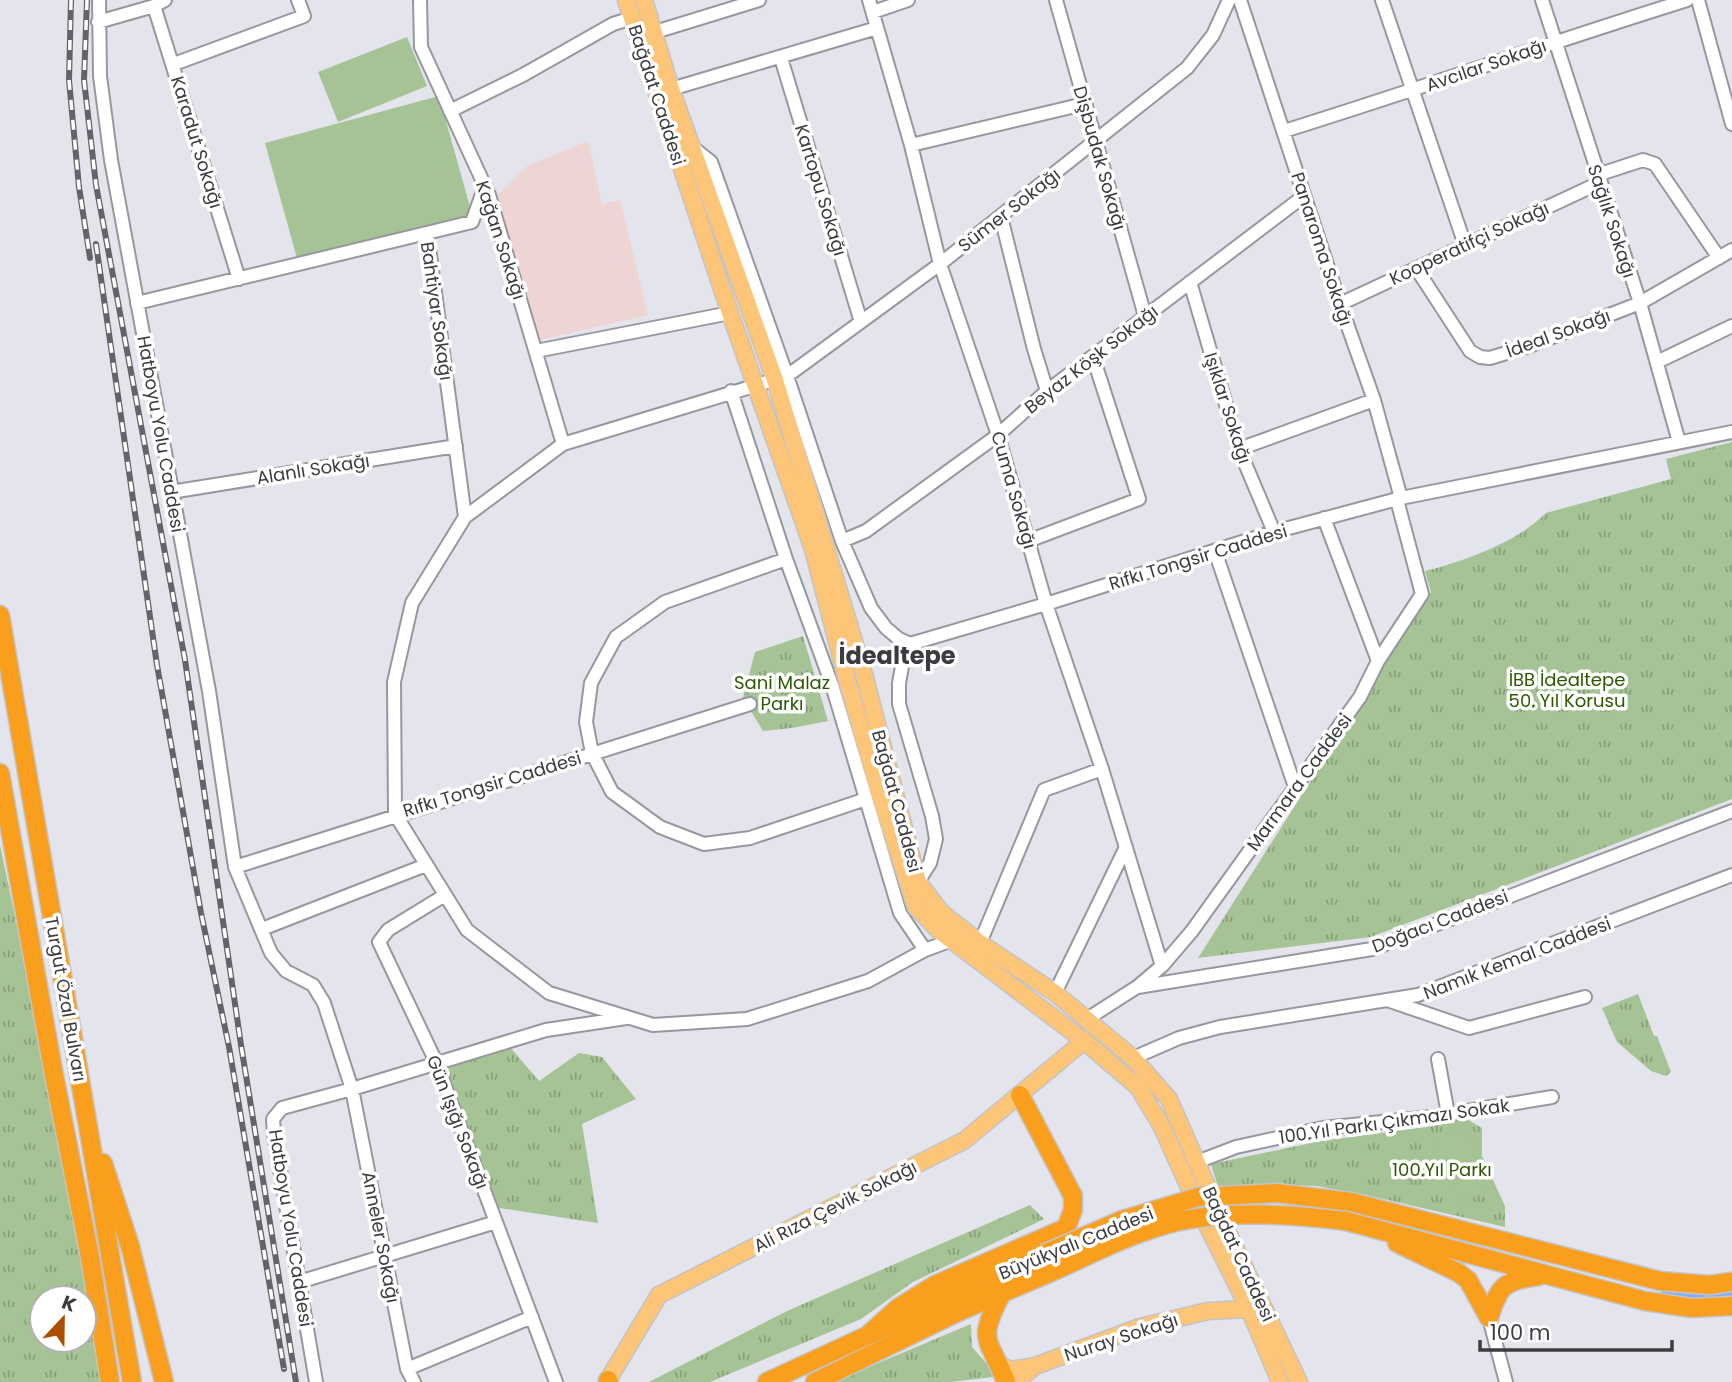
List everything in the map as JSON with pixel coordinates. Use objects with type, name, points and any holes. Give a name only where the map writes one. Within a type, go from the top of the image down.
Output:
[{"type":"highway","name":"Turgut Özal Bulvarı","points":[[0,615],[132,1382]]},
{"type":"highway","name":"Turgut Özal Bulvarı","points":[[0,773],[53,1070],[90,1257],[110,1382]]},
{"type":"highway","points":[[869,1334],[898,1308],[935,1285],[1066,1228],[1073,1210],[1073,1196],[1020,1095]]},
{"type":"highway","points":[[84,1102],[130,1246],[164,1382]]},
{"type":"highway","name":"Büyükyalı Caddesi","points":[[767,1382],[1122,1220],[1198,1197],[1277,1194],[1351,1202],[1660,1281],[1709,1285],[1732,1282]]},
{"type":"highway","name":"Büyükyalı Caddesi","points":[[815,1382],[958,1312],[1139,1234],[1189,1219],[1257,1214],[1300,1215],[1346,1222],[1645,1301],[1692,1308],[1732,1306]]},
{"type":"highway","points":[[1346,1222],[1459,1273],[1468,1280],[1489,1318]]},
{"type":"highway","points":[[1489,1318],[1494,1299],[1507,1283],[1516,1278],[1551,1275]]},
{"type":"highway","points":[[1001,1295],[986,1326],[986,1339],[1006,1382]]},
{"type":"main road","name":"Bağdat Caddesi","points":[[626,0],[730,313],[813,550],[846,680],[916,907],[952,940],[1084,1041],[1138,1087],[1161,1125],[1198,1208],[1249,1309],[1280,1382]]},
{"type":"main road","name":"Bağdat Caddesi","points":[[644,0],[671,89],[705,184],[781,378],[918,882],[942,912],[980,943],[1055,993],[1133,1058],[1168,1099],[1299,1382]]},
{"type":"main road","name":"Ali Rıza Çevik Sokağı","points":[[607,1381],[659,1295],[965,1140],[1084,1041]]},
{"type":"main road","name":"Nuray Sokağı","points":[[1035,1366],[1140,1327],[1208,1311],[1249,1309]]},
{"type":"main road","points":[[999,1365],[1011,1370],[1035,1366]]},
{"type":"main road","points":[[1016,1382],[1035,1366]]},
{"type":"street","name":"Hatboyu Yolu Caddesi","points":[[99,0],[100,76],[110,148],[209,691],[235,867],[262,929]]},
{"type":"street","points":[[174,64],[304,16],[298,0]]},
{"type":"street","name":"Kağan Sokağı","points":[[420,0],[421,47],[485,186],[563,444]]},
{"type":"street","points":[[654,32],[759,0]]},
{"type":"street","points":[[871,6],[908,0]]},
{"type":"street","name":"Dişbudak Sokağı","points":[[1056,0],[1145,316]]},
{"type":"street","name":"Sümer Sokağı","points":[[465,516],[563,444],[781,378],[940,264],[1187,68],[1213,35],[1229,0]]},
{"type":"street","name":"Panaroma Sokağı","points":[[1240,0],[1374,400],[1399,499]]},
{"type":"street","points":[[1382,0],[1465,245]]},
{"type":"street","name":"Sağlık Sokağı","points":[[1542,0],[1640,303],[1679,442]]},
{"type":"street","name":"Avcılar Sokağı","points":[[1284,131],[1687,0]]},
{"type":"street","points":[[1698,0],[1732,124]]},
{"type":"street","points":[[98,22],[159,3]]},
{"type":"street","name":"Karadut Sokağı","points":[[159,3],[174,64],[239,279]]},
{"type":"street","name":"Cuma Sokağı","points":[[871,6],[911,145],[940,264],[998,435],[1046,604],[1102,769],[1162,967]]},
{"type":"street","points":[[450,111],[523,75],[613,24],[632,18]]},
{"type":"street","points":[[671,89],[877,28]]},
{"type":"street","name":"Kartopu Sokağı","points":[[781,58],[861,322]]},
{"type":"street","points":[[911,145],[1084,104]]},
{"type":"street","points":[[692,147],[711,162],[781,378],[842,541],[872,608],[886,628],[910,644],[903,661],[899,704],[932,816],[936,839],[930,863],[918,882]]},
{"type":"street","name":"Kooperatifçi Sokağı","points":[[1340,304],[1598,179],[1643,160],[1655,164],[1719,258]]},
{"type":"street","name":"Bağdat Caddesi","points":[[689,189],[705,184]]},
{"type":"street","points":[[427,233],[472,222],[485,186]]},
{"type":"street","name":"Beyaz Köşk Sokağı","points":[[842,541],[866,531],[998,435],[1048,391],[1304,195]]},
{"type":"street","points":[[1001,217],[1034,348],[1048,391]]},
{"type":"street","name":"Bahtiyar Sokağı","points":[[137,303],[427,233],[465,516]]},
{"type":"street","name":"İdeal Sokağı","points":[[1416,268],[1470,351],[1485,358],[1529,346],[1640,303],[1732,250]]},
{"type":"street","name":"Işıklar Sokağı","points":[[1190,282],[1238,449],[1274,532]]},
{"type":"street","points":[[536,351],[730,313]]},
{"type":"street","points":[[1657,362],[1732,326]]},
{"type":"street","points":[[1028,541],[1139,499],[1093,357]]},
{"type":"street","points":[[732,391],[786,559],[829,677],[900,913],[925,950]]},
{"type":"street","points":[[1238,449],[1374,400]]},
{"type":"street","name":"Rıfkı Tongsir Caddesi","points":[[910,644],[1324,518],[1399,499],[1732,432]]},
{"type":"street","name":"Alanlı Sokağı","points":[[171,492],[456,446]]},
{"type":"street","name":"Marmara Caddesi","points":[[1087,1019],[1162,967],[1192,931],[1360,697],[1378,661],[1422,594],[1399,499]]},
{"type":"street","points":[[465,516],[412,603],[394,682],[396,814],[467,930],[549,993],[653,1025],[747,1020],[868,981],[925,950],[952,940]]},
{"type":"street","points":[[1324,518],[1378,661]]},
{"type":"street","points":[[1214,551],[1295,787]]},
{"type":"street","points":[[786,559],[665,602],[616,637],[591,684],[586,722],[592,753],[612,792],[660,827],[704,844],[750,838],[866,799]]},
{"type":"street","name":"Rıfkı Tongsir Caddesi","points":[[235,867],[750,704]]},
{"type":"street","points":[[980,943],[1044,790],[1102,769]]},
{"type":"street","name":"Doğacı Caddesi","points":[[1136,987],[1372,949],[1732,811]]},
{"type":"street","points":[[1055,993],[1126,847]]},
{"type":"street","points":[[262,929],[426,864]]},
{"type":"street","name":"Namık Kemal Caddesi","points":[[1133,1058],[1179,1038],[1220,1027],[1418,995],[1732,875]]},
{"type":"street","name":"Gün Işığı Sokağı","points":[[446,895],[388,930],[379,942],[436,1062],[556,1382]]},
{"type":"street","name":"Anneler Sokağı","points":[[262,929],[271,953],[286,971],[313,985],[324,1003],[352,1089],[407,1369],[414,1382]]},
{"type":"street","points":[[1387,1000],[1469,1028],[1585,997]]},
{"type":"street","name":"Hatboyu Yolu Caddesi","points":[[316,1382],[274,1134],[273,1119],[282,1108],[546,1030],[629,1017]]},
{"type":"street","points":[[1438,1059],[1448,1114]]},
{"type":"street","name":"100.Yıl Parkı Çıkmazı Sokak","points":[[1197,1162],[1236,1147],[1323,1128],[1448,1114],[1552,1097]]},
{"type":"street","points":[[299,1282],[496,1222]]},
{"type":"street","points":[[407,1369],[532,1317]]},
{"type":"street","points":[[1489,1318],[1506,1382]]},
{"type":"shaded area","points":[[588,141],[602,204],[620,200],[648,315],[540,340],[497,196],[527,166]]},
{"type":"green space","points":[[407,37],[427,86],[338,122],[318,72]]},
{"type":"green space","points":[[439,96],[472,214],[298,262],[265,143]]},
{"type":"green space","name":"İBB İdealtepe 50. Yıl Korusu","points":[[1732,442],[1732,799],[1371,937],[1198,958],[1431,592],[1425,571],[1457,562],[1505,542],[1546,513],[1671,479],[1666,459]]},
{"type":"green space","name":"Sani Malaz Parkı","points":[[803,636],[828,721],[763,731],[743,698],[755,652]]},
{"type":"green space","points":[[0,845],[71,1185],[87,1284],[28,1284],[28,1354],[98,1354],[102,1382],[0,1382]]},
{"type":"green space","points":[[1638,994],[1671,1072],[1666,1076],[1651,1071],[1617,1042],[1602,1008]]},
{"type":"green space","points":[[509,1046],[539,1081],[579,1053],[602,1057],[636,1099],[582,1124],[598,1223],[499,1208],[446,1066]]},
{"type":"green space","name":"100.Yıl Parkı","points":[[1465,1118],[1482,1128],[1482,1156],[1505,1206],[1505,1227],[1317,1186],[1273,1184],[1218,1187],[1211,1164],[1321,1141],[1434,1126]]},
{"type":"green space","points":[[1465,1125],[1493,1189],[1461,1203],[1432,1139]]},
{"type":"green space","points":[[1030,1205],[1044,1219],[913,1282],[861,1319],[710,1382],[649,1382],[787,1311]]},
{"type":"green space","points":[[971,1324],[972,1347],[987,1364],[993,1377],[951,1382],[833,1382]]},
{"type":"waterway","points":[[1668,1293],[1732,1294]]},
{"type":"railway","points":[[71,0],[69,80],[79,187],[90,258]]},
{"type":"railway","points":[[87,0],[84,80],[96,185],[185,660],[241,1045],[296,1382]]},
{"type":"railway","points":[[96,244],[157,665],[201,913],[229,1047],[284,1369]]},
{"type":"district","name":"İdealtepe","points":[[897,655]]}]
